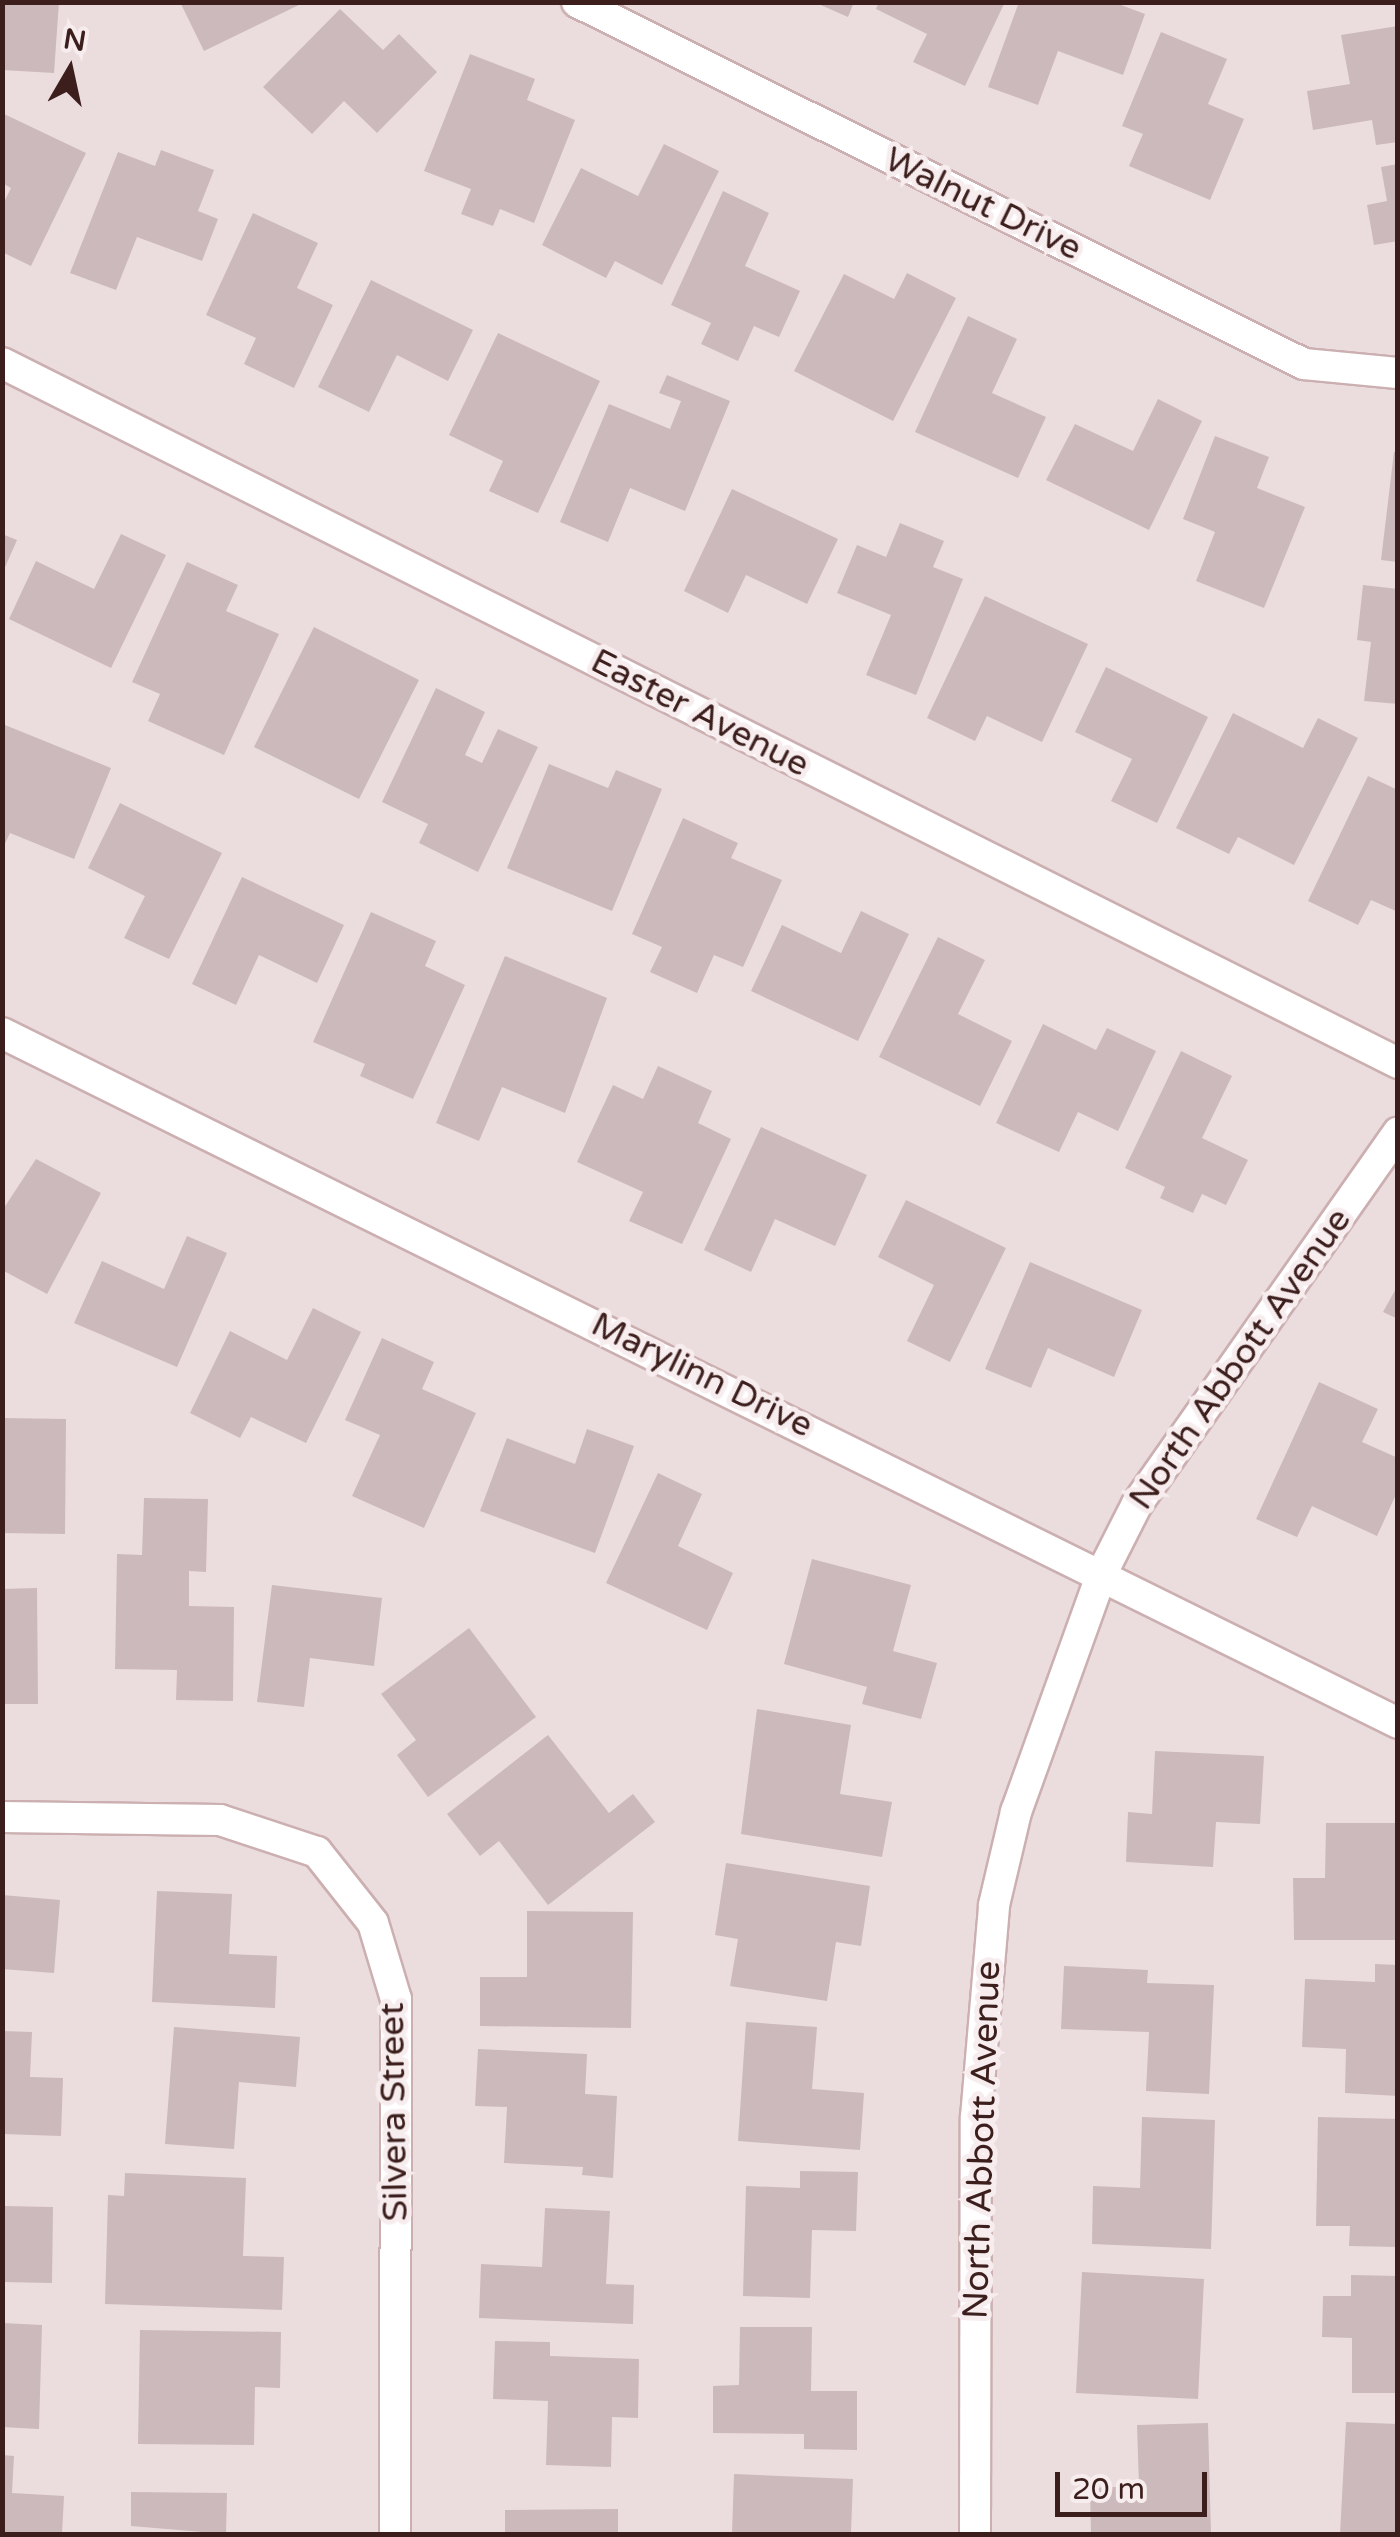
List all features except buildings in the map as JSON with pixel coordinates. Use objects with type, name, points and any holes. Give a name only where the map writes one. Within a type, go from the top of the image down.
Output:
[{"type":"street","name":"Walnut Drive","points":[[577,2],[1304,364],[1398,373]]},
{"type":"street","name":"Easter Avenue","points":[[2,362],[1398,1062]]},
{"type":"street","name":"Marylinn Drive","points":[[2,1033],[1103,1571],[1398,1724]]},
{"type":"street","name":"North Abbott Avenue","points":[[975,2534],[976,2118],[994,1905],[1016,1812],[1103,1571],[1137,1504],[1398,1134]]},
{"type":"street","name":"Silvera Street","points":[[2,1817],[220,1820],[317,1852],[373,1923],[396,1999],[396,2534]]}]
